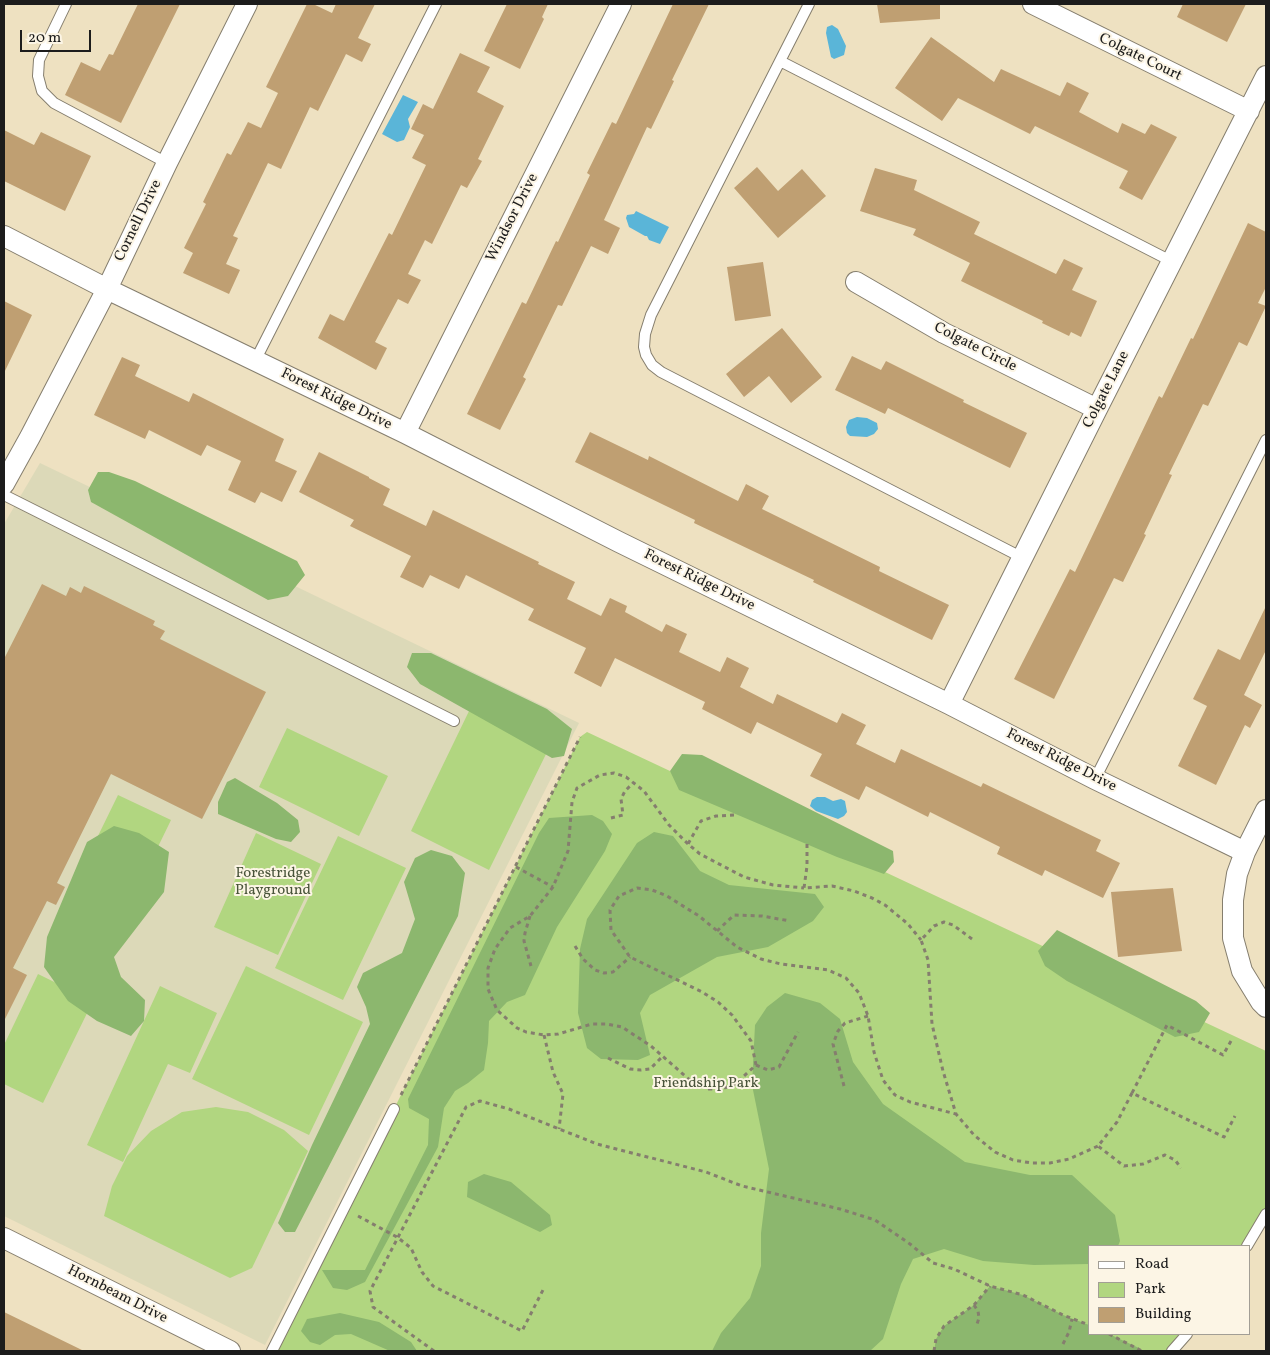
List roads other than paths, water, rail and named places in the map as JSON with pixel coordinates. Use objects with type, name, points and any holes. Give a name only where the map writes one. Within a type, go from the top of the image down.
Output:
[{"type":"street","name":"Cornell Drive","points":[[4,484],[107,288],[247,4]]},
{"type":"street","name":"Windsor Drive","points":[[405,434],[621,4]]},
{"type":"street","name":"Colgate Court","points":[[1033,4],[1249,111]]},
{"type":"street","name":"Colgate Lane","points":[[949,704],[1266,76]]},
{"type":"street","name":"Forest Ridge Drive","points":[[4,236],[1245,852]]},
{"type":"street","name":"Colgate Circle","points":[[856,282],[944,332],[1097,409]]},
{"type":"street","points":[[1266,810],[1245,852],[1237,874],[1233,900],[1233,938],[1242,972],[1266,1008]]},
{"type":"street","name":"Hornbeam Drive","points":[[4,1238],[230,1351]]},
{"type":"lane","points":[[66,4],[39,60],[38,76],[42,91],[54,103],[167,164]]},
{"type":"lane","points":[[255,361],[436,4]]},
{"type":"lane","points":[[809,4],[651,315],[645,334],[646,355],[652,365],[662,372],[1023,558]]},
{"type":"lane","points":[[780,61],[1173,262]]},
{"type":"lane","points":[[1095,779],[1266,440]]},
{"type":"lane","points":[[4,495],[454,721]]},
{"type":"lane","points":[[272,1351],[394,1109]]},
{"type":"lane","points":[[1248,1245],[1266,1214]]},
{"type":"lane","points":[[1172,1351],[1186,1335]]},
{"type":"water","points":[[832,25],[838,29],[846,46],[844,55],[834,59],[831,57],[826,33],[827,27]]},
{"type":"water","points":[[403,95],[418,102],[408,119],[410,127],[404,140],[397,142],[382,134]]},
{"type":"water","points":[[636,211],[669,227],[660,244],[649,240],[647,236],[629,227],[627,215],[634,214]]},
{"type":"water","points":[[857,417],[867,418],[877,423],[878,429],[874,434],[867,437],[850,436],[847,433],[846,427],[849,420]]},
{"type":"water","points":[[817,797],[825,797],[833,801],[841,799],[845,801],[847,812],[838,819],[816,811],[810,806],[812,800]]},
{"type":"park label","name":"Forestridge Playground","points":[[273,882]]},
{"type":"park label","name":"Friendship Park","points":[[706,1084]]}]
